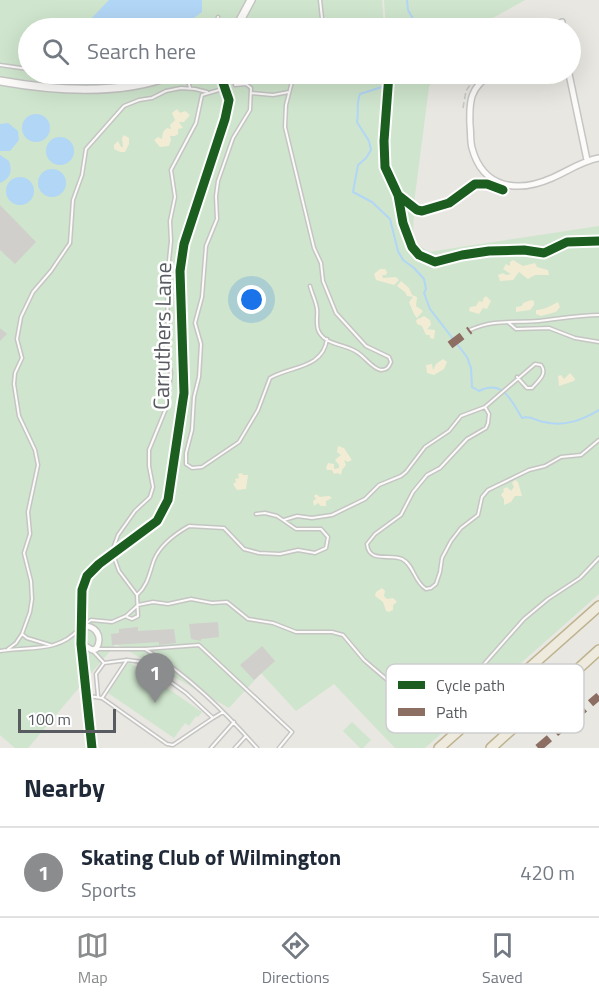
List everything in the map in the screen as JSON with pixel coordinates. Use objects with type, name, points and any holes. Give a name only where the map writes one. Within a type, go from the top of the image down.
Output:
[{"type":"highway","points":[[534,664],[599,606]]},
{"type":"highway","points":[[584,664],[599,650]]},
{"type":"highway","points":[[439,748],[456,733]]},
{"type":"highway","points":[[491,748],[508,733]]},
{"type":"street","points":[[242,18],[250,0]]},
{"type":"street","points":[[0,81],[18,83]]},
{"type":"street","points":[[22,84],[88,89],[127,84]]},
{"type":"street","name":"Carruthers Lane","points":[[92,748],[81,643],[81,595],[85,580],[93,569],[157,521],[167,505],[184,393],[180,271],[184,244],[225,119],[229,100],[223,84]]},
{"type":"street","points":[[478,84],[473,92],[470,105],[471,147],[484,173],[492,181],[527,187],[552,178],[587,160],[599,158]]},
{"type":"street","points":[[571,84],[587,160]]},
{"type":"street","points":[[81,627],[90,626],[97,631],[100,642],[94,650],[81,643]]},
{"type":"lane","points":[[320,0],[322,18]]},
{"type":"lane","points":[[0,65],[18,68]]},
{"type":"lane","points":[[189,84],[190,88]]},
{"type":"lane","points":[[235,85],[246,84],[251,88],[250,111],[233,138],[218,181],[217,219],[206,246],[202,297],[195,323],[201,344],[199,377],[194,397],[192,430],[186,453],[186,464],[192,468],[202,467],[234,446],[243,436],[258,410],[270,378],[294,370],[321,356],[327,339]]},
{"type":"lane","points":[[292,84],[285,119],[285,132],[292,152],[295,175],[304,202],[314,248],[321,263],[323,281],[332,307],[366,346],[389,357],[390,365],[384,370],[377,369],[357,352],[327,339],[318,331],[316,306],[310,286]]},
{"type":"lane","points":[[7,650],[22,634],[30,612],[32,598],[30,576],[24,553],[30,534],[28,512],[38,465],[19,416],[14,384],[15,373],[22,358],[17,339],[21,317],[33,292],[70,243],[73,200],[82,175],[84,154],[89,145],[124,106],[166,91],[190,88],[207,92],[219,90]]},
{"type":"lane","points":[[126,616],[132,619],[137,617],[137,596],[122,577],[116,564],[114,541],[135,511],[150,497],[153,488],[149,450],[167,406],[171,378],[166,347],[170,221],[175,196],[171,170],[196,123],[200,99],[207,92]]},
{"type":"lane","points":[[251,93],[273,95],[290,92]]},
{"type":"lane","points":[[470,330],[494,321],[599,315]]},
{"type":"lane","points":[[508,322],[513,329],[549,328],[574,338],[599,342]]},
{"type":"lane","points":[[284,520],[297,516],[312,518],[332,515],[365,499],[379,485],[406,472],[425,447],[449,431],[461,416],[485,407],[517,377],[535,364],[538,363],[543,368],[543,375],[532,388],[527,388],[517,377]]},
{"type":"lane","points":[[485,407],[489,414],[486,428],[467,439],[440,468],[427,475],[413,492],[401,515],[375,534],[367,544],[369,552],[376,556],[396,557],[405,561],[420,584],[426,589],[436,584],[442,558],[451,541],[460,528],[477,515],[482,497],[488,490],[561,457],[581,455],[599,440]]},
{"type":"lane","points":[[137,596],[148,581],[154,560],[161,547],[189,526],[224,528],[239,545],[253,552],[280,554],[298,549],[313,554],[326,548],[328,537],[317,528],[293,528],[284,520],[271,514],[256,514]]},
{"type":"lane","points":[[484,664],[524,619],[548,599],[580,578],[599,558]]},
{"type":"lane","points":[[0,651],[51,646],[65,642],[91,620],[109,622],[126,616],[138,605],[153,602],[168,604],[187,599],[212,603],[227,602],[248,619],[273,622],[296,632],[338,633],[347,638],[364,660],[386,679]]},
{"type":"lane","points":[[22,634],[51,646]]},
{"type":"lane","points":[[94,650],[199,645],[292,732],[279,748]]},
{"type":"lane","points":[[145,649],[170,663],[223,711],[257,748]]},
{"type":"lane","points":[[94,650],[104,663]]},
{"type":"lane","points":[[100,698],[96,674],[104,663],[127,660],[143,662],[204,708],[213,718]]},
{"type":"lane","points":[[100,698],[127,660]]},
{"type":"lane","points":[[87,696],[100,698],[173,746],[223,711]]},
{"type":"lane","points":[[211,748],[234,722]]},
{"type":"lane","points":[[235,748],[246,736]]},
{"type":"green space","points":[[0,0],[382,0],[383,18],[18,18],[18,84],[430,84],[414,203],[413,240],[428,252],[599,226],[599,594],[520,664],[386,664],[386,733],[442,733],[425,748],[395,748],[334,684],[296,711],[261,673],[229,708],[116,644],[28,748],[15,748],[0,735]]},
{"type":"green space","points":[[384,0],[525,0],[493,18],[385,18]]},
{"type":"green space","points":[[129,662],[202,712],[189,726],[185,723],[174,738],[108,693]]},
{"type":"green space","points":[[352,722],[371,740],[363,748],[360,748],[343,731]]},
{"type":"sand","points":[[177,109],[180,113],[185,111],[190,115],[184,122],[179,122],[183,128],[178,129],[178,134],[175,136],[170,136],[169,146],[160,147],[154,140],[158,137],[162,139],[163,132],[167,128],[171,129],[170,125],[175,120],[172,113]]},
{"type":"sand","points":[[124,135],[129,138],[129,144],[125,152],[120,152],[114,149],[114,145],[118,141],[123,147]]},
{"type":"sand","points":[[513,260],[523,266],[535,263],[537,267],[548,270],[549,275],[535,275],[528,279],[519,272],[513,280],[500,281],[498,275],[511,274],[503,269],[506,264],[510,266]]},
{"type":"sand","points":[[380,269],[385,269],[387,272],[386,275],[382,275],[383,278],[396,277],[399,280],[394,285],[376,280],[374,274]]},
{"type":"sand","points":[[401,281],[409,288],[412,295],[417,297],[416,306],[423,311],[417,318],[409,302],[413,297],[407,296],[397,286]]},
{"type":"sand","points":[[486,296],[491,301],[487,309],[483,308],[479,314],[469,311],[470,307],[476,306],[479,301],[483,302]]},
{"type":"sand","points":[[531,300],[534,301],[534,305],[530,310],[516,312],[516,307]]},
{"type":"sand","points":[[558,302],[560,307],[556,312],[541,316],[536,314],[536,310]]},
{"type":"sand","points":[[424,316],[430,320],[431,325],[427,329],[435,330],[434,339],[426,335],[422,326],[417,324],[416,320]]},
{"type":"sand","points":[[443,359],[447,362],[444,369],[434,375],[427,373],[426,365],[432,364],[433,370],[436,364]]},
{"type":"sand","points":[[570,373],[574,381],[559,386],[558,376],[561,375],[564,379]]},
{"type":"sand","points":[[338,446],[344,448],[352,460],[348,462],[344,460],[346,465],[341,475],[334,474],[332,470],[326,468],[328,463],[334,464],[334,469],[339,468],[335,460],[341,455],[337,452]]},
{"type":"sand","points":[[238,474],[248,475],[246,489],[237,490],[233,484],[236,482],[235,479],[239,478]]},
{"type":"sand","points":[[515,480],[518,482],[522,496],[515,496],[511,502],[504,505],[501,495],[503,489],[507,487],[511,491]]},
{"type":"sand","points":[[316,494],[320,497],[332,498],[326,501],[326,506],[318,503],[314,506],[313,501],[316,499],[314,496]]},
{"type":"sand","points":[[382,588],[387,599],[393,598],[397,602],[393,605],[393,610],[389,612],[386,611],[383,602],[375,596],[376,592]]},
{"type":"water","points":[[109,0],[202,0],[202,12],[194,18],[92,18]]},
{"type":"water","points":[[36,114],[46,118],[50,128],[46,138],[36,142],[26,138],[22,128],[26,118]]},
{"type":"water","points":[[8,123],[18,131],[19,140],[10,151],[0,151],[0,124]]},
{"type":"water","points":[[60,137],[70,141],[74,151],[70,161],[60,165],[50,161],[46,151],[50,141]]},
{"type":"water","points":[[0,155],[9,161],[11,168],[8,177],[0,183]]},
{"type":"water","points":[[52,169],[62,173],[66,183],[62,193],[52,197],[42,193],[38,183],[42,173]]},
{"type":"water","points":[[20,177],[30,181],[34,191],[30,201],[20,205],[10,201],[6,191],[10,181]]},
{"type":"building","points":[[0,205],[36,242],[15,264],[0,250]]},
{"type":"building","points":[[0,328],[7,334],[0,341]]},
{"type":"building","points":[[218,622],[219,637],[201,639],[201,641],[191,639],[189,624]]},
{"type":"building","points":[[138,627],[138,631],[174,629],[176,643],[112,645],[111,634],[119,633],[119,629]]},
{"type":"building","points":[[262,646],[275,661],[254,680],[240,665]]},
{"type":"waterway","points":[[407,0],[408,10],[412,18]]},
{"type":"waterway","points":[[391,84],[360,94],[357,122],[369,141],[371,150],[358,165],[353,192],[372,202],[390,219],[398,251],[403,260],[424,279],[426,289],[424,293],[430,309],[467,357],[471,368],[472,387],[479,391],[487,388],[500,390],[510,398],[522,418],[544,422],[559,424],[573,422],[599,410]]},
{"type":"marked path","points":[[450,345],[470,330]]},
{"type":"marked path","points":[[584,709],[599,696]]},
{"type":"marked path","points":[[538,748],[556,733]]},
{"type":"cycle path","points":[[92,748],[81,644],[82,590],[87,576],[99,564],[157,521],[168,500],[184,393],[180,271],[184,244],[225,119],[229,100],[223,84]]},
{"type":"cycle path","points":[[388,84],[384,141],[385,167],[398,195],[403,223],[412,247],[419,255],[435,262],[489,251],[524,250],[544,253],[567,242],[599,241]]},
{"type":"cycle path","points":[[398,195],[417,210],[422,211],[449,203],[475,184],[487,184],[503,190]]},
{"type":"place","name":"Skating Club of Wilmington","points":[[155,703]]}]
